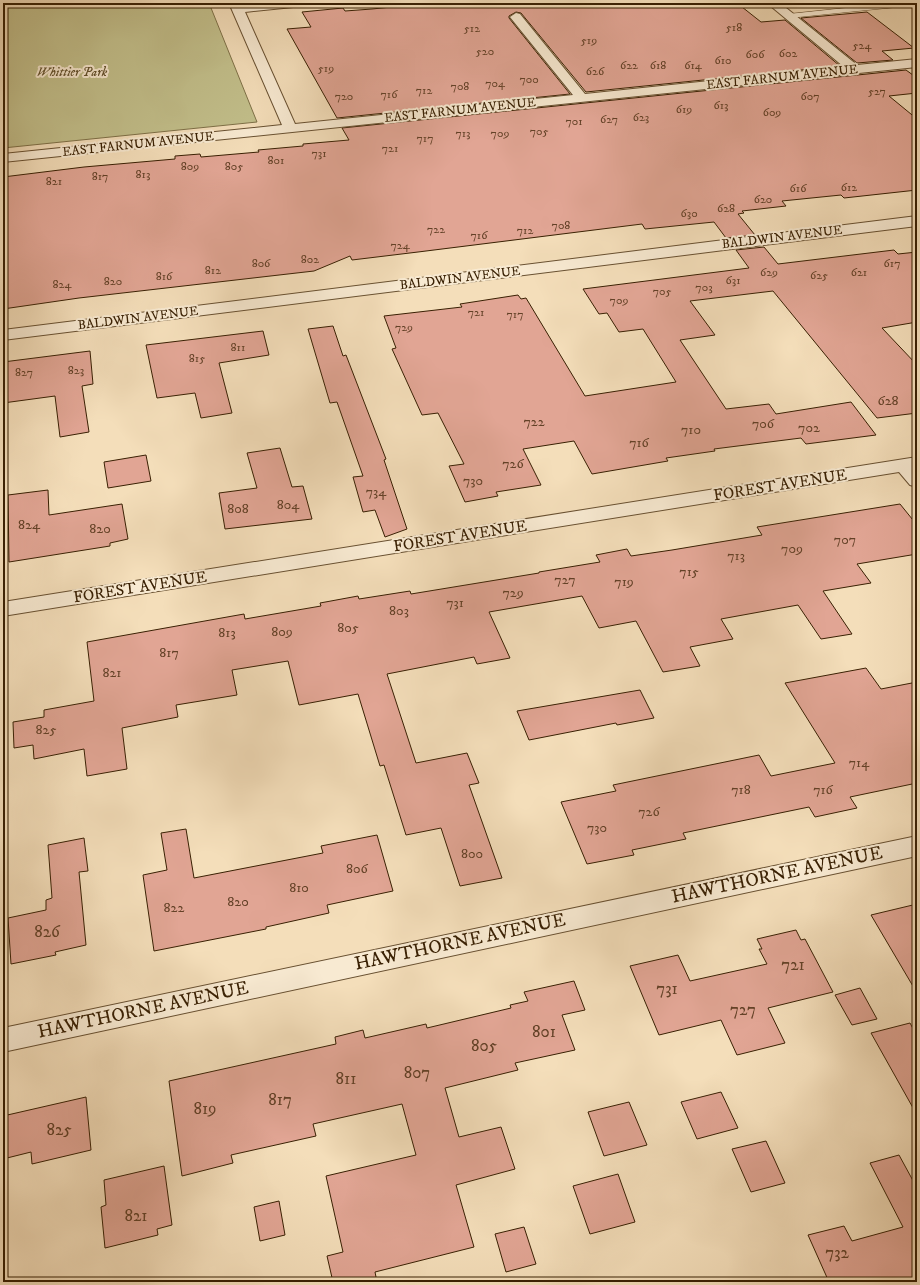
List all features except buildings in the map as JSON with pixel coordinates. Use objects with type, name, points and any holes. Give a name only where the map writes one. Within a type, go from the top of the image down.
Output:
[{"type":"street","points":[[290,128],[236,6],[303,3]]},
{"type":"street","points":[[773,3],[854,69]]},
{"type":"street","points":[[516,17],[582,98]]},
{"type":"street","name":"EAST FARNUM AVENUE","points":[[3,158],[917,63]]},
{"type":"street","name":"BALDWIN AVENUE","points":[[3,335],[917,220]]},
{"type":"street","points":[[910,464],[917,481]]},
{"type":"street","name":"FOREST AVENUE","points":[[3,609],[910,464]]},
{"type":"street","name":"HAWTHORNE AVENUE","points":[[3,1040],[917,846]]},
{"type":"lane","points":[[790,16],[916,3]]},
{"type":"green space","name":"Whittier Park","points":[[3,3],[209,3],[257,122],[3,148]]}]
